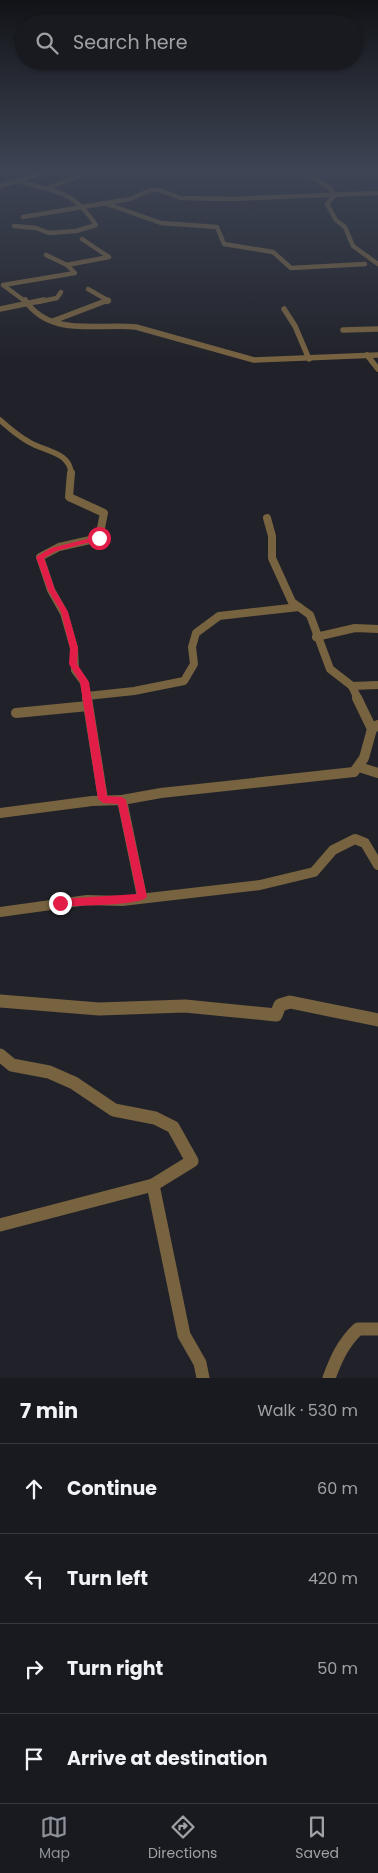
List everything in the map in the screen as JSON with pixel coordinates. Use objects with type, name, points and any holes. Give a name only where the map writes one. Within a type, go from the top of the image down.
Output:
[{"type":"street","points":[[219,233],[224,244],[273,252],[291,268],[365,264]]},
{"type":"street","points":[[348,233],[353,246],[378,264]]},
{"type":"street","points":[[67,265],[109,257],[82,239]]},
{"type":"street","points":[[46,256],[67,265],[75,273],[3,285],[24,299],[26,304],[42,317],[77,328],[119,325],[152,330],[244,358],[266,360],[378,354]]},
{"type":"street","points":[[53,320],[109,301],[88,290]]},
{"type":"street","points":[[0,309],[57,298],[61,292]]},
{"type":"street","points":[[284,309],[295,326],[309,359]]},
{"type":"street","points":[[343,330],[378,329]]},
{"type":"street","points":[[367,355],[378,370]]},
{"type":"street","points":[[0,420],[33,445],[54,453],[69,464],[71,471],[69,497],[104,513],[99,538],[54,550],[40,557],[51,590],[64,612],[74,648],[73,664],[84,682],[103,799]]},
{"type":"street","points":[[0,813],[36,810],[103,799],[122,800],[161,793],[343,774],[354,772],[360,767],[375,727],[352,686],[330,669],[316,637],[310,615],[292,602],[272,558],[272,536],[267,518]]},
{"type":"street","points":[[87,696],[134,691],[184,681],[194,664],[192,647],[196,633],[208,622],[219,616],[299,606]]},
{"type":"street","points":[[316,637],[355,628],[378,629]]},
{"type":"street","points":[[352,686],[378,684]]},
{"type":"street","points":[[16,712],[88,706]]},
{"type":"street","points":[[360,767],[378,773]]},
{"type":"street","points":[[122,800],[142,897]]},
{"type":"street","points":[[0,912],[87,900],[122,901],[142,897],[260,885],[314,872],[333,850],[355,839],[365,843],[378,865]]},
{"type":"street","points":[[0,1001],[99,1009],[185,1006],[276,1015],[280,1005],[290,1002],[340,1014],[378,1020]]},
{"type":"street","points":[[0,1054],[12,1065],[49,1072],[74,1082],[114,1110],[155,1118],[173,1127],[192,1161],[153,1185],[0,1225]]},
{"type":"street","points":[[153,1185],[184,1335],[200,1363],[203,1378]]},
{"type":"street","points":[[329,1378],[338,1350],[349,1336],[358,1329],[378,1329]]},
{"type":"route","points":[[60,903],[87,900],[122,901],[142,897],[122,800],[103,799],[84,682],[75,670],[73,664],[74,648],[64,612],[51,590],[40,557],[43,553],[99,538]]}]
